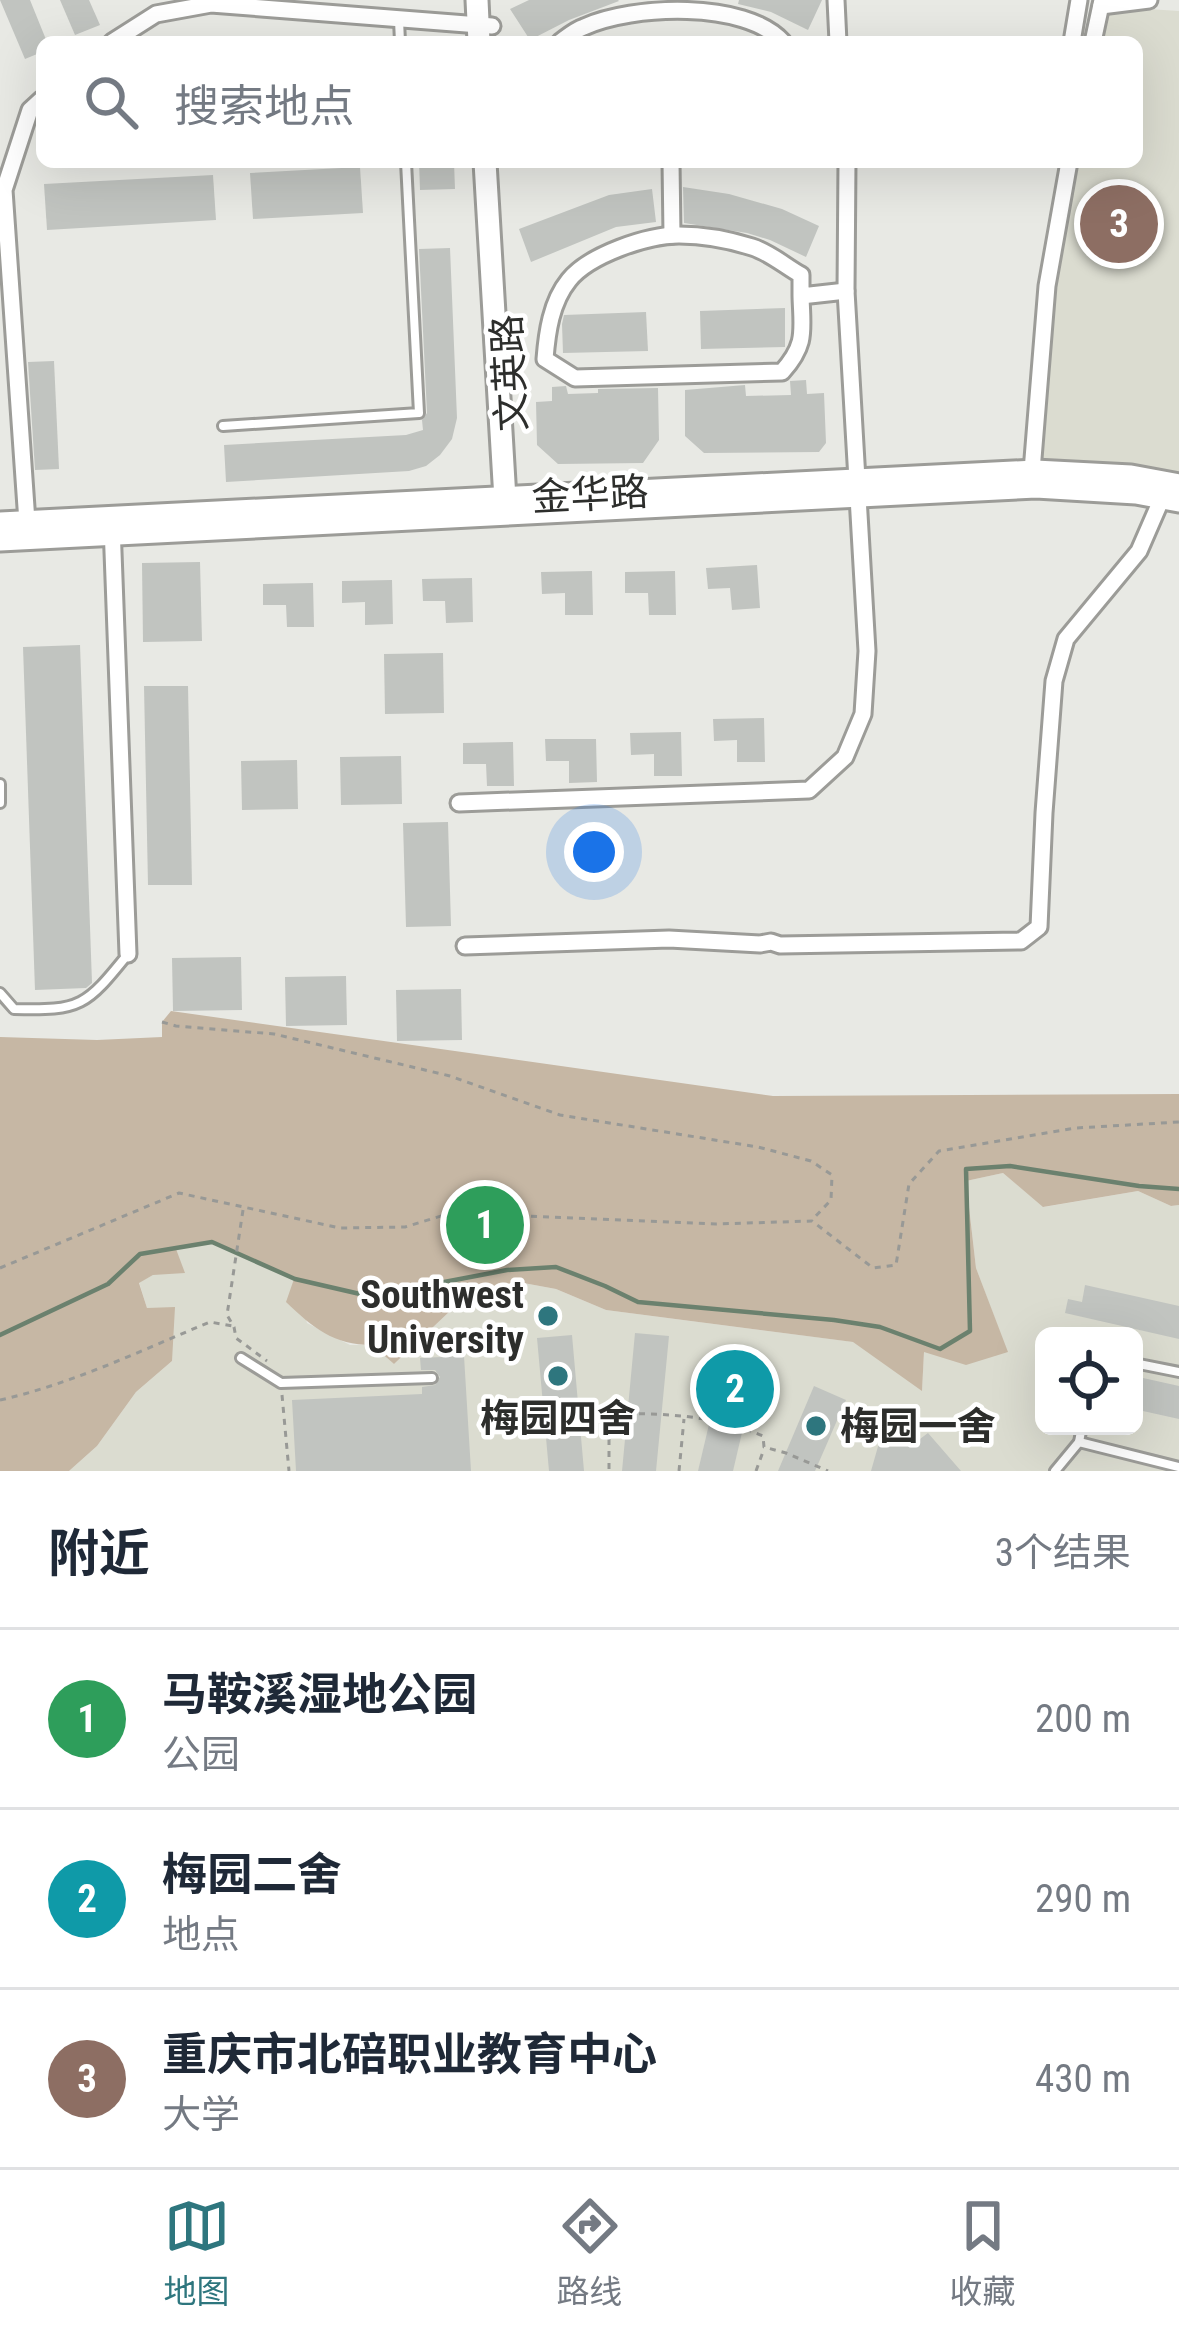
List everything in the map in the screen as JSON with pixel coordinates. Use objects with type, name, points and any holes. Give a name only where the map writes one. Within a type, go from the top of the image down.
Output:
[{"type":"main road","points":[[477,0],[485,34]]},
{"type":"main road","points":[[485,34],[491,0]]},
{"type":"main road","name":"文英路","points":[[485,168],[511,504]]},
{"type":"main road","name":"文英路","points":[[498,168],[511,504]]},
{"type":"main road","name":"金华路","points":[[857,488],[1032,471],[1131,476],[1174,495]]},
{"type":"main road","name":"金华路","points":[[0,540],[112,526],[857,488],[1036,487],[1174,495]]},
{"type":"main road","name":"金华路","points":[[0,523],[112,526]]},
{"type":"street","points":[[836,0],[838,36]]},
{"type":"street","points":[[1073,36],[1079,0]]},
{"type":"street","points":[[1095,36],[1101,3],[1149,0]]},
{"type":"street","points":[[121,36],[156,14],[211,4],[399,18],[485,34]]},
{"type":"street","points":[[569,36],[584,26],[632,14],[698,10],[752,21],[778,36]]},
{"type":"street","points":[[27,522],[4,190],[30,110],[36,104]]},
{"type":"street","points":[[671,168],[672,235]]},
{"type":"street","points":[[459,803],[808,790],[845,757],[863,714],[867,651],[846,291],[847,168]]},
{"type":"street","points":[[1032,471],[1047,286],[1068,168]]},
{"type":"street","points":[[672,235],[756,248],[801,275],[801,296],[802,340],[796,357],[782,372],[575,378],[545,359],[547,329],[569,280],[593,259],[630,245],[672,235]]},
{"type":"street","points":[[801,296],[846,291]]},
{"type":"street","points":[[465,946],[669,940],[780,945],[1021,940],[1039,928],[1054,682],[1066,639],[1139,550],[1174,495]]},
{"type":"street","points":[[112,526],[128,954]]},
{"type":"lane","points":[[399,18],[400,36]]},
{"type":"lane","points":[[223,426],[419,413],[406,168]]},
{"type":"lane","points":[[0,784],[0,803]]},
{"type":"lane","points":[[0,993],[14,1009],[78,1006],[100,989],[128,954]]},
{"type":"lane","points":[[241,1358],[281,1383],[432,1378]]},
{"type":"lane","points":[[1143,1365],[1179,1372]]},
{"type":"lane","points":[[1055,1471],[1080,1435]]},
{"type":"lane","points":[[1079,1442],[1179,1467]]},
{"type":"path","points":[[162,1022],[274,1034],[450,1076],[560,1115],[758,1147],[811,1161],[832,1174],[831,1200],[812,1221]]},
{"type":"path","points":[[0,1268],[179,1192],[340,1228],[405,1227],[451,1213],[716,1224],[812,1221],[873,1268],[896,1265],[909,1184],[939,1151],[1076,1128],[1179,1122]]},
{"type":"path","points":[[243,1209],[227,1315],[236,1339],[275,1366],[290,1471]]},
{"type":"path","points":[[0,1400],[55,1384],[210,1322],[235,1327]]},
{"type":"path","points":[[609,1413],[609,1471]]},
{"type":"path","points":[[579,1414],[684,1417],[743,1427],[763,1436],[756,1471]]},
{"type":"path","points":[[680,1471],[684,1417]]},
{"type":"path","points":[[764,1447],[829,1471]]},
{"type":"shaded area","points":[[1101,6],[1179,11],[1179,485],[1035,471],[1047,286],[1068,168],[1143,168],[1143,36],[1094,36]]},
{"type":"shaded area","points":[[171,1011],[773,1096],[1179,1094],[1179,1205],[1138,1191],[1043,1207],[1003,1173],[966,1181],[976,1268],[1008,1352],[966,1365],[924,1352],[922,1391],[853,1342],[606,1310],[556,1289],[518,1282],[467,1295],[394,1364],[372,1345],[335,1338],[305,1320],[286,1302],[294,1279],[212,1242],[176,1249],[185,1273],[153,1275],[139,1283],[147,1308],[175,1307],[172,1361],[136,1392],[97,1446],[69,1471],[0,1471],[0,1037],[162,1037],[162,1022]]},
{"type":"shaded area","name":"Southwest University","points":[[1003,1173],[1044,1207],[1138,1191],[1179,1205],[1179,1471],[69,1471],[97,1446],[136,1392],[172,1361],[139,1282],[153,1275],[175,1250],[212,1242],[295,1279],[307,1323],[350,1345],[372,1345],[394,1364],[467,1295],[518,1282],[556,1289],[606,1310],[854,1342],[922,1390],[924,1352],[1007,1351],[976,1268],[966,1181]]},
{"type":"building","points":[[0,0],[30,0],[45,36],[36,36],[36,54],[25,59]]},
{"type":"building","points":[[60,0],[89,0],[100,25],[75,35]]},
{"type":"building","points":[[529,0],[619,1],[538,36],[527,36],[510,9]]},
{"type":"building","points":[[739,0],[822,0],[808,30],[771,12],[738,4]]},
{"type":"building","points":[[360,168],[363,213],[253,219],[250,173]]},
{"type":"building","points":[[419,168],[454,168],[455,189],[420,190]]},
{"type":"building","points":[[213,175],[216,220],[47,230],[44,184]]},
{"type":"building","points":[[683,187],[782,209],[819,226],[806,257],[747,233],[684,223]]},
{"type":"building","points":[[652,189],[656,222],[616,227],[531,262],[519,229],[609,195]]},
{"type":"building","points":[[450,248],[457,418],[452,439],[440,455],[409,471],[226,482],[224,445],[406,435],[423,430],[427,413],[419,249]]},
{"type":"building","points":[[785,308],[785,347],[701,349],[700,311]]},
{"type":"building","points":[[646,312],[648,351],[563,353],[564,315]]},
{"type":"building","points":[[54,361],[59,469],[35,470],[28,362]]},
{"type":"building","points":[[806,380],[807,394],[824,393],[826,443],[819,452],[704,453],[685,436],[685,390],[745,385],[746,396],[791,395],[790,381]]},
{"type":"building","points":[[566,386],[568,394],[658,388],[659,440],[643,463],[558,464],[537,445],[536,402],[552,401],[552,387]]},
{"type":"building","points":[[200,562],[202,641],[143,642],[142,563]]},
{"type":"building","points":[[757,565],[760,608],[732,610],[730,588],[708,589],[706,568]]},
{"type":"building","points":[[592,571],[593,615],[565,615],[565,593],[542,594],[541,572]]},
{"type":"building","points":[[675,571],[676,615],[649,615],[648,593],[625,593],[625,572]]},
{"type":"building","points":[[472,578],[473,622],[446,623],[445,601],[423,601],[422,579]]},
{"type":"building","points":[[392,580],[393,624],[365,625],[365,602],[342,603],[342,581]]},
{"type":"building","points":[[313,583],[314,627],[287,627],[286,605],[263,605],[263,584]]},
{"type":"building","points":[[80,645],[92,983],[86,988],[35,990],[23,647]]},
{"type":"building","points":[[443,653],[444,713],[385,714],[384,654]]},
{"type":"building","points":[[144,686],[188,686],[192,885],[148,885]]},
{"type":"building","points":[[764,718],[765,762],[737,762],[737,740],[714,741],[713,719]]},
{"type":"building","points":[[681,732],[682,776],[654,776],[654,754],[631,755],[630,733]]},
{"type":"building","points":[[545,739],[596,739],[597,782],[569,783],[569,761],[546,761]]},
{"type":"building","points":[[513,742],[514,786],[487,786],[486,764],[463,764],[463,743]]},
{"type":"building","points":[[401,756],[402,804],[341,805],[340,757]]},
{"type":"building","points":[[297,760],[298,809],[242,810],[241,761]]},
{"type":"building","points":[[448,822],[451,926],[406,927],[403,823]]},
{"type":"building","points":[[241,957],[242,1010],[173,1011],[172,958]]},
{"type":"building","points":[[346,976],[347,1025],[286,1026],[285,977]]},
{"type":"building","points":[[461,989],[462,1040],[397,1041],[396,990]]},
{"type":"building","points":[[1085,1285],[1179,1306],[1179,1339],[1143,1327],[1065,1313],[1068,1299],[1082,1302]]},
{"type":"building","points":[[635,1333],[669,1336],[656,1471],[622,1471]]},
{"type":"building","name":"梅园四舍","points":[[572,1335],[584,1471],[549,1471],[537,1338]]},
{"type":"building","points":[[727,1348],[760,1356],[733,1471],[698,1471]]},
{"type":"building","points":[[464,1356],[471,1471],[296,1471],[292,1400],[422,1394],[422,1387],[435,1385],[440,1377],[435,1370],[421,1370],[420,1358]]},
{"type":"building","points":[[1143,1378],[1179,1386],[1179,1419],[1143,1411]]},
{"type":"building","name":"梅园一舍","points":[[814,1386],[846,1400],[815,1471],[778,1471]]},
{"type":"building","points":[[928,1433],[961,1471],[871,1471],[879,1443],[916,1442]]},
{"type":"waterway","points":[[0,1335],[108,1284],[140,1254],[212,1242],[295,1279],[386,1300],[439,1283],[507,1270],[556,1267],[638,1302],[880,1327],[940,1349],[970,1331],[966,1169],[1010,1166],[1179,1189]]},
{"type":"place","name":"重庆市北碚职业教育中心","points":[[1119,224]]},
{"type":"place","name":"马鞍溪湿地公园","points":[[485,1225]]},
{"type":"place","name":"Southwest University","points":[[548,1316]]},
{"type":"place","name":"梅园四舍","points":[[558,1376]]},
{"type":"place","name":"梅园二舍","points":[[735,1389]]},
{"type":"place","name":"梅园一舍","points":[[816,1426]]}]
